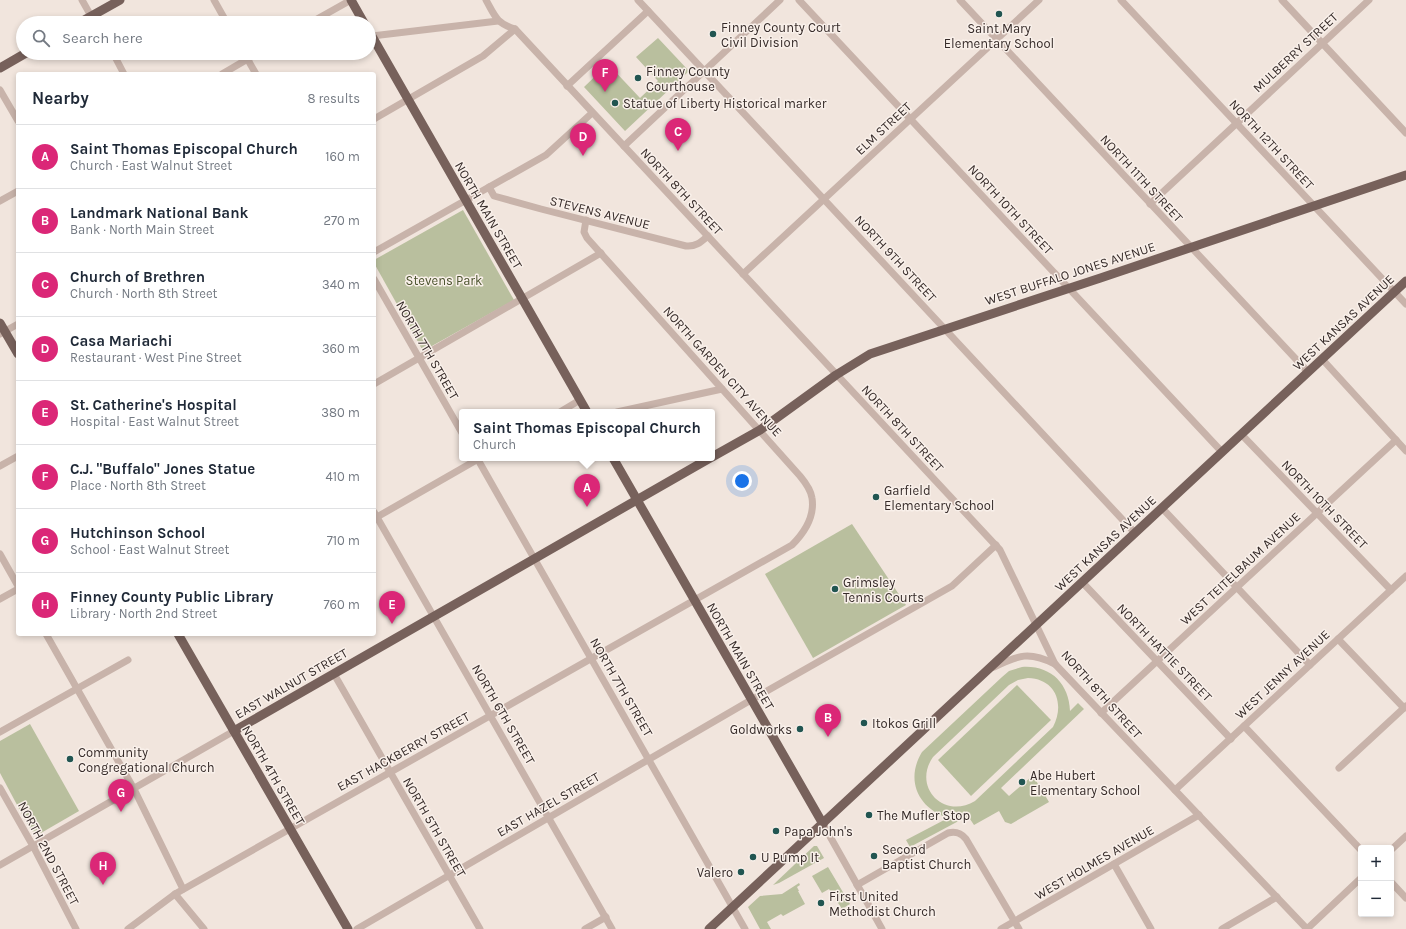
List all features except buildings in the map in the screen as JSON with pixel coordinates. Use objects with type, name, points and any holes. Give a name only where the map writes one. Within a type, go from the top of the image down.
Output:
[{"type":"main road","points":[[99,16],[120,0]]},
{"type":"main road","points":[[351,0],[360,16]]},
{"type":"main road","name":"NORTH MAIN STREET","points":[[376,44],[585,409]]},
{"type":"main road","points":[[0,68],[16,59]]},
{"type":"main road","name":"WEST BUFFALO JONES AVENUE","points":[[715,456],[760,430],[836,375],[870,354],[1406,175]]},
{"type":"main road","name":"WEST KANSAS AVENUE","points":[[709,929],[1406,281]]},
{"type":"main road","points":[[0,323],[2,333],[16,351]]},
{"type":"main road","name":"NORTH MAIN STREET","points":[[615,461],[822,824]]},
{"type":"main road","name":"EAST WALNUT STREET","points":[[234,731],[706,461]]},
{"type":"main road","name":"NORTH 4TH STREET","points":[[179,636],[348,929]]},
{"type":"street","points":[[82,0],[92,16]]},
{"type":"street","points":[[214,0],[223,16]]},
{"type":"street","points":[[322,16],[351,0]]},
{"type":"street","points":[[376,33],[498,21],[486,0]]},
{"type":"street","name":"NORTH 9TH STREET","points":[[638,0],[1135,533]]},
{"type":"street","points":[[624,146],[780,0]]},
{"type":"street","name":"NORTH 10TH STREET","points":[[799,0],[1222,452]]},
{"type":"street","name":"NORTH 11TH STREET","points":[[960,0],[1308,372]]},
{"type":"street","name":"ELM STREET","points":[[743,274],[1039,0]]},
{"type":"street","name":"NORTH 12TH STREET","points":[[1121,0],[1406,304]]},
{"type":"street","points":[[1282,0],[1406,133]]},
{"type":"street","name":"MULBERRY STREET","points":[[1150,204],[1369,0]]},
{"type":"street","points":[[567,86],[648,12]]},
{"type":"street","name":"NORTH 8TH STREET","points":[[498,21],[515,29],[996,545],[1000,550],[1055,664],[1307,929]]},
{"type":"street","points":[[376,118],[483,56],[515,29]]},
{"type":"street","points":[[116,60],[123,72]]},
{"type":"street","points":[[225,72],[241,60]]},
{"type":"street","points":[[248,60],[255,72]]},
{"type":"street","points":[[0,90],[16,118]]},
{"type":"street","points":[[376,251],[546,155],[592,113]]},
{"type":"street","name":"STEVENS AVENUE","points":[[489,187],[494,196],[686,246],[694,246],[708,236]]},
{"type":"street","points":[[0,202],[16,192]]},
{"type":"street","name":"NORTH GARDEN CITY AVENUE","points":[[586,220],[584,230],[585,235],[800,476],[808,487],[812,498],[807,527],[792,545],[694,601]]},
{"type":"street","points":[[376,383],[601,253]]},
{"type":"street","name":"NORTH 7TH STREET","points":[[376,283],[459,428]]},
{"type":"street","points":[[2,333],[16,325]]},
{"type":"street","points":[[1322,360],[1406,451]]},
{"type":"street","points":[[631,409],[722,389]]},
{"type":"street","points":[[565,409],[580,400]]},
{"type":"street","name":"NORTH 10TH STREET","points":[[1241,434],[1390,590]]},
{"type":"street","name":"WEST TEITELBAUM AVENUE","points":[[1101,713],[1396,440]]},
{"type":"street","points":[[0,466],[16,457]]},
{"type":"street","points":[[376,514],[474,461]]},
{"type":"street","name":"NORTH 7TH STREET","points":[[479,461],[745,929]]},
{"type":"street","points":[[1162,508],[1310,665]]},
{"type":"street","name":"NORTH 6TH STREET","points":[[376,514],[612,929]]},
{"type":"street","name":"EAST HAZEL STREET","points":[[357,929],[751,700],[952,586],[996,545]]},
{"type":"street","points":[[0,554],[16,582]]},
{"type":"street","name":"WEST JENNY AVENUE","points":[[1175,790],[1406,576]]},
{"type":"street","name":"NORTH HATTIE STREET","points":[[1082,582],[1231,739]]},
{"type":"street","points":[[0,599],[16,590]]},
{"type":"street","name":"EAST HACKBERRY STREET","points":[[128,929],[183,889],[694,601]]},
{"type":"street","points":[[47,636],[134,789],[183,889]]},
{"type":"street","points":[[1338,639],[1405,707],[1339,768]]},
{"type":"street","points":[[988,669],[1013,658],[1030,655],[1043,658],[1055,664]]},
{"type":"street","points":[[0,732],[128,660]]},
{"type":"street","name":"NORTH 5TH STREET","points":[[334,674],[480,929]]},
{"type":"street","points":[[1244,726],[1358,847]]},
{"type":"street","name":"EAST WALNUT STREET","points":[[0,865],[234,731]]},
{"type":"street","name":"NORTH 2ND STREET","points":[[0,788],[33,846],[76,929]]},
{"type":"street","name":"WEST HOLMES AVENUE","points":[[1001,929],[1199,815]]},
{"type":"street","name":"NORTH MAIN STREET","points":[[822,824],[882,929]]},
{"type":"street","points":[[857,886],[948,833],[959,833],[966,839],[1019,929]]},
{"type":"street","points":[[1394,847],[1406,836]]},
{"type":"street","points":[[1114,864],[1151,929]]},
{"type":"street","points":[[1307,929],[1358,881]]},
{"type":"street","points":[[1394,885],[1406,898]]},
{"type":"street","points":[[175,894],[204,929]]},
{"type":"street","points":[[1222,929],[1277,897]]},
{"type":"street","points":[[585,929],[606,918]]},
{"type":"green space","points":[[658,38],[689,71],[625,131],[584,87],[608,64],[640,98],[658,81],[636,57]]},
{"type":"green space","name":"Stevens Park","points":[[463,210],[514,300],[423,351],[376,267],[376,259]]},
{"type":"green space","name":"Grimsley Tennis Courts","points":[[852,524],[906,605],[813,658],[765,574]]},
{"type":"green space","points":[[1022,667],[1032,667],[1049,673],[1062,684],[1069,701],[1070,711],[1078,703],[1084,709],[1001,788],[1009,796],[1031,777],[1035,779],[1049,802],[1011,824],[1005,822],[999,811],[974,825],[968,816],[910,847],[906,840],[948,818],[929,807],[917,792],[915,773],[917,762],[922,752],[1009,671]],"holes":[[[1028,678],[1038,679],[1045,683],[1056,694],[1058,710],[1057,718],[1053,727],[975,801],[963,806],[952,806],[943,803],[934,797],[929,789],[926,779],[928,768],[933,757],[1009,685],[1018,680]]]},
{"type":"green space","points":[[1017,685],[1051,720],[971,796],[938,760]]},
{"type":"green space","points":[[30,724],[79,811],[41,833],[31,831],[0,773],[0,741]]},
{"type":"green space","points":[[814,846],[817,846],[824,858],[773,885]]},
{"type":"green space","points":[[828,867],[850,904],[842,909],[829,889],[822,893],[812,876]]},
{"type":"green space","points":[[799,883],[800,885],[797,887],[798,891],[805,904],[783,916],[781,914],[767,922],[771,929],[760,929],[748,907],[760,896],[782,894]]},
{"type":"place","name":"Saint Mary Elementary School","points":[[999,14]]},
{"type":"place","name":"Finney County Court Civil Division","points":[[713,34]]},
{"type":"place","name":"Finney County Courthouse","points":[[638,78]]},
{"type":"place","name":"C.J. \"Buffalo\" Jones Statue","points":[[605,92]]},
{"type":"place","name":"Statue of Liberty Historical marker","points":[[615,103]]},
{"type":"place","name":"Church of Brethren","points":[[678,151]]},
{"type":"place","name":"Casa Mariachi","points":[[583,156]]},
{"type":"place","name":"Garfield Elementary School","points":[[876,497]]},
{"type":"place","name":"Saint Thomas Episcopal Church","points":[[587,507]]},
{"type":"place","name":"Grimsley Tennis Courts","points":[[835,589]]},
{"type":"place","name":"St. Catherine's Hospital","points":[[392,624]]},
{"type":"place","name":"Itokos Grill","points":[[864,723]]},
{"type":"place","name":"Goldworks","points":[[800,729]]},
{"type":"place","name":"Landmark National Bank","points":[[828,737]]},
{"type":"place","name":"Community Congregational Church","points":[[70,759]]},
{"type":"place","name":"Abe Hubert Elementary School","points":[[1022,782]]},
{"type":"place","name":"Hutchinson School","points":[[121,812]]},
{"type":"place","name":"The Mufler Stop","points":[[869,815]]},
{"type":"place","name":"Papa John's","points":[[776,831]]},
{"type":"place","name":"Second Baptist Church","points":[[874,856]]},
{"type":"place","name":"U Pump It","points":[[753,857]]},
{"type":"place","name":"Valero","points":[[741,872]]},
{"type":"place","name":"Finney County Public Library","points":[[103,885]]},
{"type":"place","name":"First United Methodist Church","points":[[821,903]]}]
